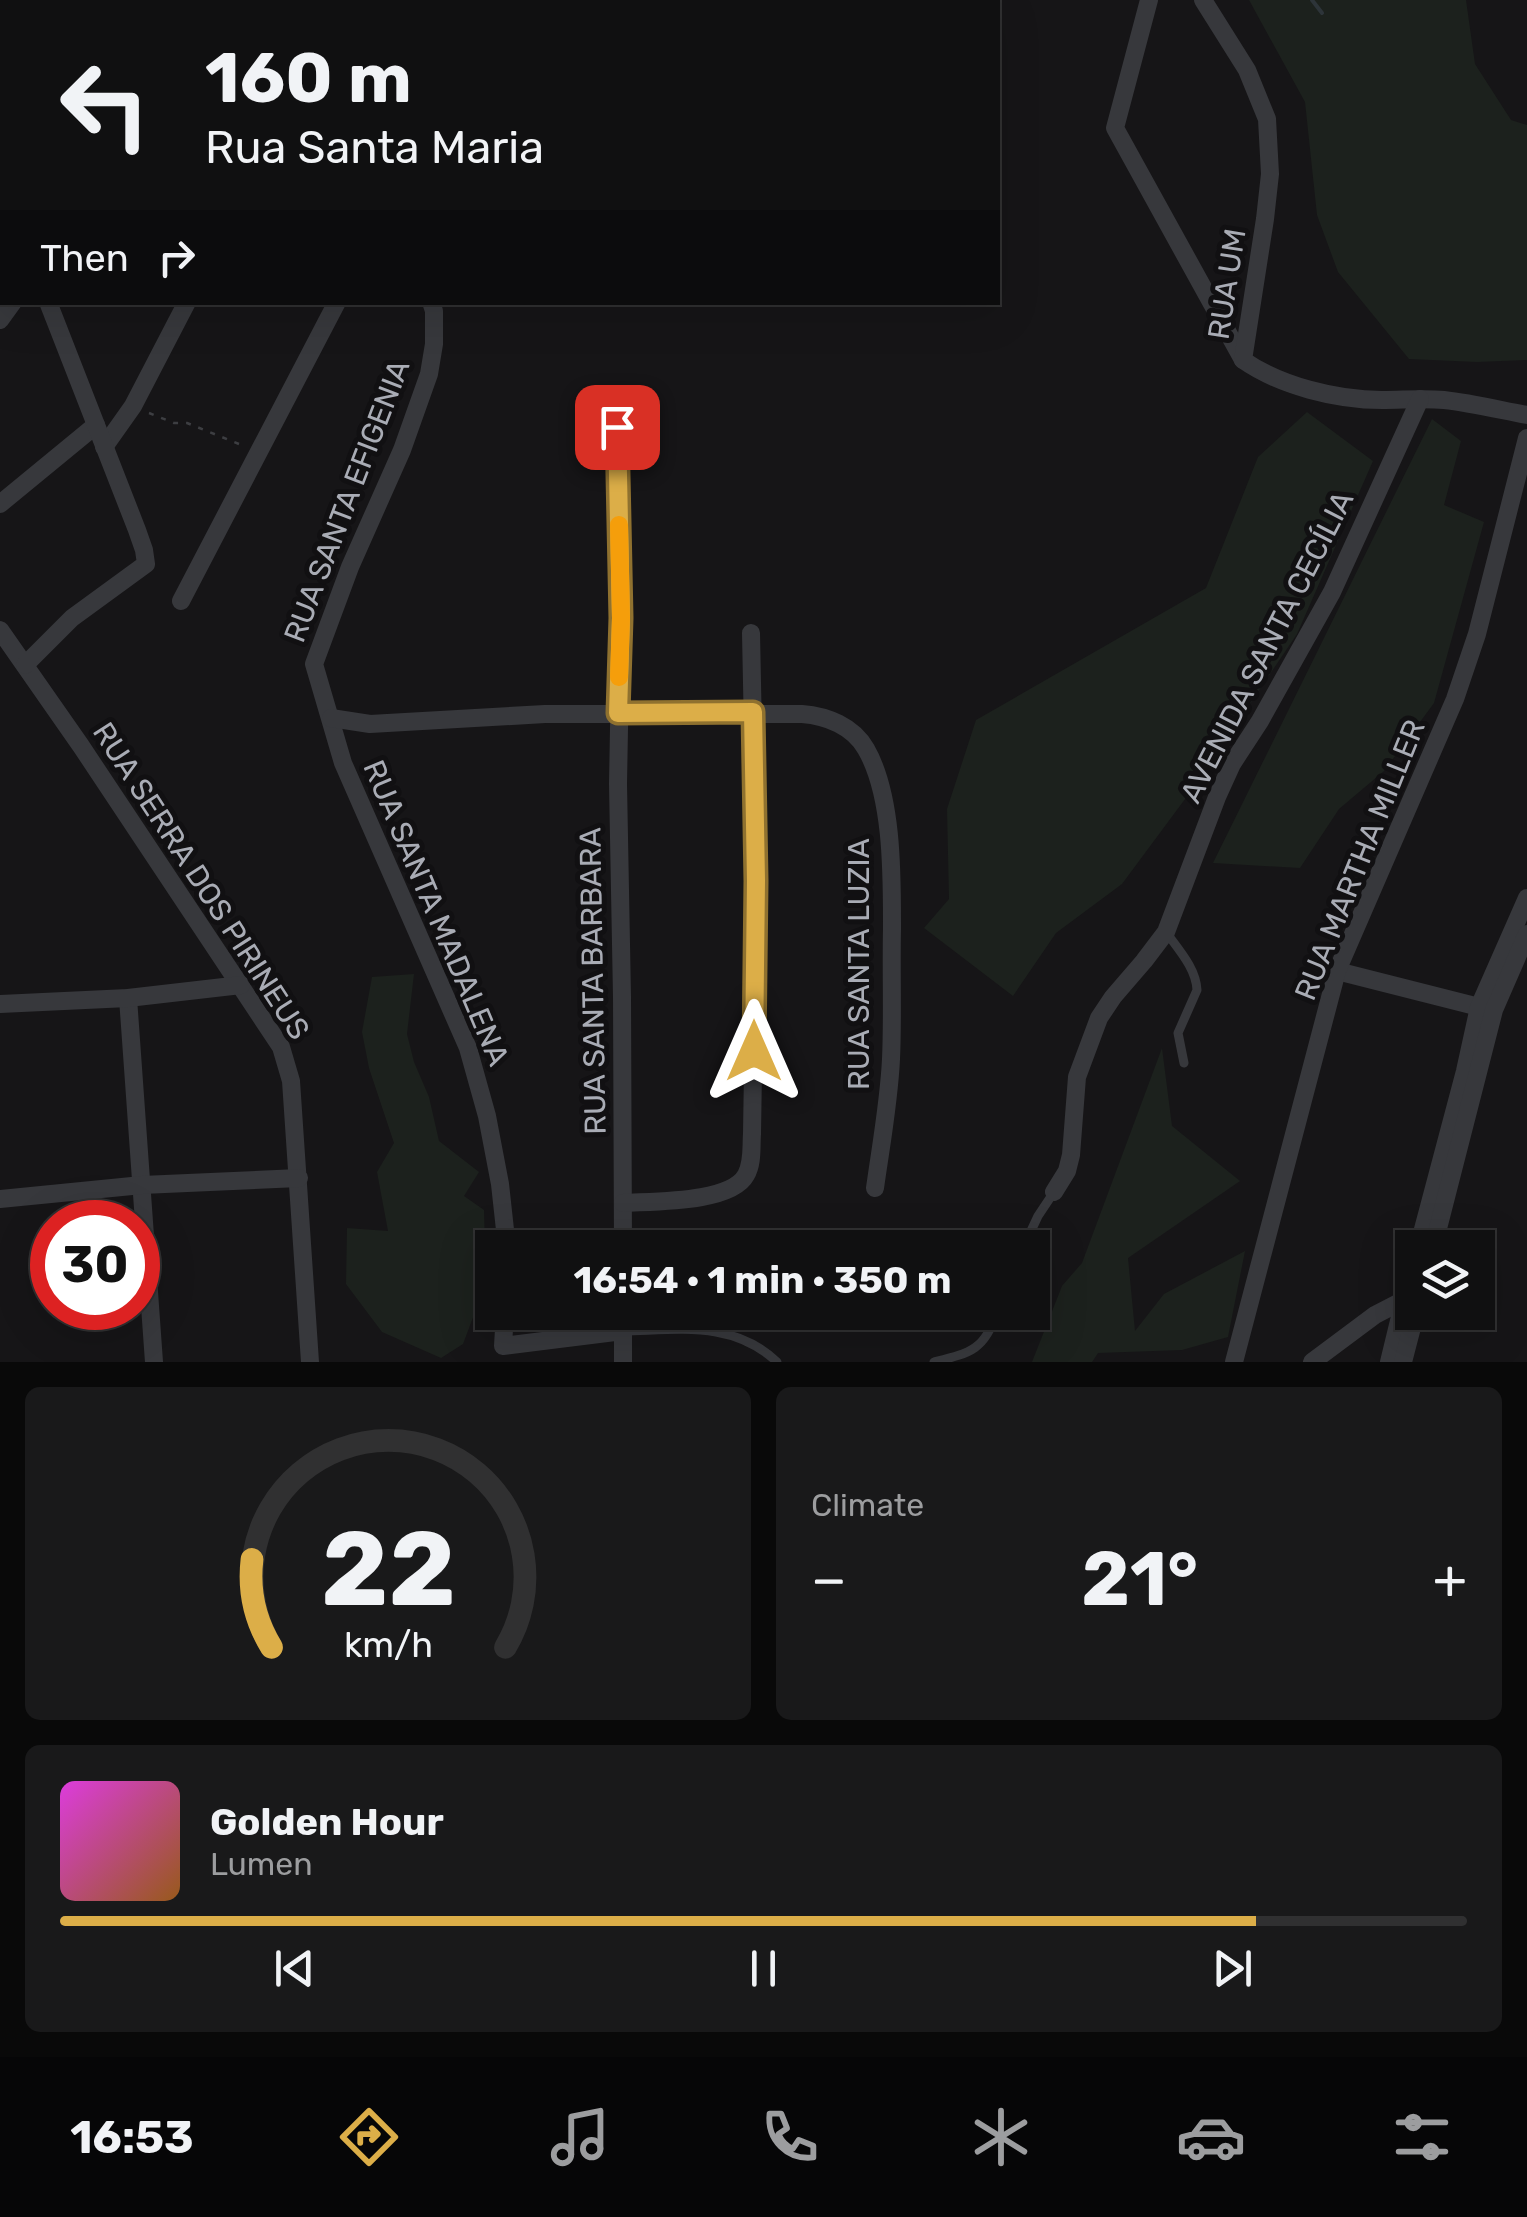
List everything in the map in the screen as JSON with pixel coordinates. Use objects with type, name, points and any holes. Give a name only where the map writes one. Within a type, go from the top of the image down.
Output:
[{"type":"street","points":[[1149,0],[1115,128],[1243,360]]},
{"type":"street","name":"RUA UM","points":[[1203,0],[1246,70],[1267,119],[1270,174],[1266,219],[1243,360],[1304,388],[1332,395],[1448,400],[1527,415]]},
{"type":"street","points":[[25,665],[72,618],[146,564],[137,530],[49,305]]},
{"type":"street","points":[[104,447],[134,406],[185,305]]},
{"type":"street","points":[[181,602],[336,305]]},
{"type":"street","name":"RUA SANTA EFIGENIA","points":[[330,718],[314,664],[429,374],[434,344],[432,305]]},
{"type":"street","name":"AVENIDA SANTA CECÍLIA","points":[[1054,1192],[1071,1154],[1077,1078],[1100,1018],[1113,996],[1166,932],[1216,797],[1332,592],[1420,399]]},
{"type":"street","points":[[0,504],[96,426]]},
{"type":"street","name":"RUA SANTA BARBARA","points":[[617,427],[623,1230]]},
{"type":"street","name":"RUA MARTHA MILLER","points":[[1234,1362],[1337,972],[1455,699],[1527,438]]},
{"type":"street","name":"RUA SERRA DOS PIRINEUS","points":[[0,630],[282,1047],[288,1066],[299,1178],[310,1362]]},
{"type":"street","points":[[623,1204],[720,1193],[739,1184],[749,1168],[756,881],[750,633]]},
{"type":"street","name":"RUA SANTA LUZIA","points":[[330,718],[370,724],[526,715],[753,712],[817,715],[854,734],[866,747],[885,804],[892,882],[891,1061],[875,1188]]},
{"type":"street","name":"RUA SANTA MADALENA","points":[[330,718],[343,763],[372,834],[468,1048],[487,1116],[505,1230]]},
{"type":"street","points":[[1423,1230],[1466,1071],[1527,898]]},
{"type":"street","points":[[1437,1230],[1486,1008],[1527,934]]},
{"type":"street","points":[[1337,972],[1486,1008]]},
{"type":"street","points":[[0,1004],[128,998],[241,985]]},
{"type":"street","points":[[128,998],[154,1362]]},
{"type":"street","points":[[0,1199],[142,1185],[299,1178]]},
{"type":"street","points":[[1312,1362],[1375,1315],[1395,1310]]},
{"type":"street","points":[[503,1330],[503,1346],[583,1330]]},
{"type":"street","points":[[623,1330],[623,1362]]},
{"type":"street","points":[[1389,1362],[1401,1330]]},
{"type":"street","points":[[1403,1362],[1407,1330]]},
{"type":"lane","points":[[1166,932],[1198,983],[1178,1033],[1184,1063]]},
{"type":"lane","points":[[1031,1230],[1054,1192]]},
{"type":"lane","points":[[716,1330],[730,1333],[776,1362]]},
{"type":"lane","points":[[934,1362],[958,1356],[983,1342],[991,1330]]},
{"type":"path","points":[[134,406],[261,452]]},
{"type":"shaded area","points":[[1249,0],[1466,0],[1475,64],[1511,120],[1527,125],[1527,360],[1409,359],[1338,272],[1317,215],[1305,102]]},
{"type":"shaded area","points":[[1307,412],[1373,461],[1297,634],[1191,791],[1122,884],[1056,933],[1013,996],[924,928],[949,899],[947,809],[976,720],[1206,588],[1258,457]]},
{"type":"shaded area","points":[[1432,419],[1461,441],[1444,505],[1484,522],[1434,703],[1384,771],[1339,809],[1300,868],[1213,863]]},
{"type":"shaded area","points":[[414,974],[407,1034],[429,1097],[439,1141],[479,1172],[464,1196],[484,1210],[485,1230],[475,1230],[475,1312],[463,1344],[441,1358],[382,1332],[346,1284],[347,1228],[388,1231],[377,1172],[394,1143],[369,1068],[362,1032],[372,977]]},
{"type":"shaded area","points":[[1162,1048],[1172,1126],[1240,1181],[1128,1258],[1135,1331],[1164,1294],[1245,1251],[1228,1337],[1182,1350],[1098,1353],[1092,1362],[1032,1362],[1045,1330],[1050,1330],[1050,1316],[1062,1286],[1082,1263]]},
{"type":"waterway","points":[[1312,0],[1322,13]]},
{"type":"slow traffic","points":[[619,525],[619,677]]},
{"type":"route","points":[[617,427],[621,618],[618,713],[753,712],[754,1051]]}]
